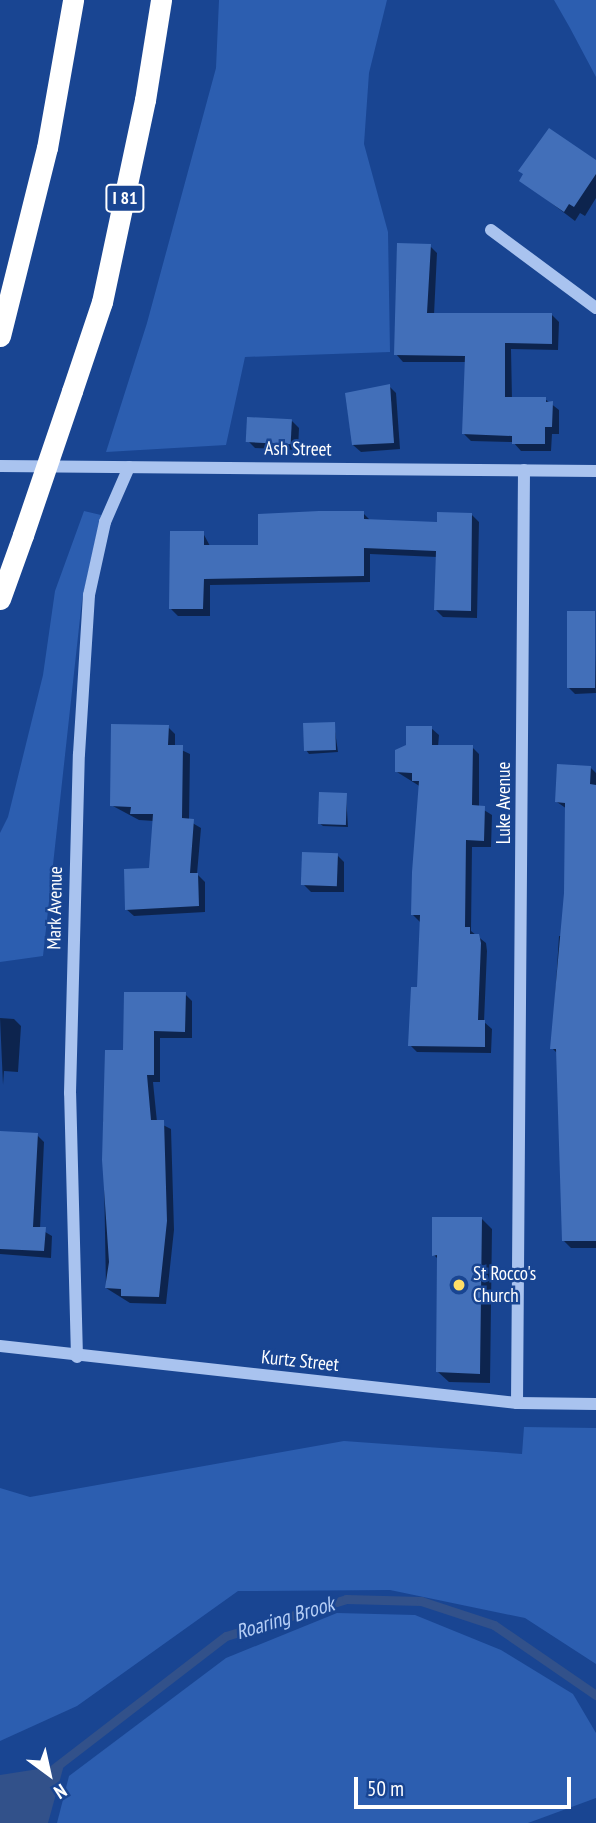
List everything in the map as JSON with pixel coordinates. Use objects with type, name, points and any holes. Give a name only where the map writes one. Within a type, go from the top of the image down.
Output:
[{"type":"highway","points":[[0,336],[47,148],[73,0]]},
{"type":"highway","name":"I 81","points":[[0,599],[102,302],[145,100],[161,0]]},
{"type":"street","points":[[491,230],[596,308]]},
{"type":"street","name":"Ash Street","points":[[0,466],[596,471]]},
{"type":"street","name":"Mark Avenue","points":[[77,1357],[70,1093],[79,754],[89,595],[105,522],[129,467]]},
{"type":"street","name":"Luke Avenue","points":[[517,1403],[522,1135],[524,470]]},
{"type":"street","name":"Kurtz Street","points":[[0,1346],[77,1357],[517,1403],[596,1404]]},
{"type":"shaded area","points":[[219,0],[387,0],[369,73],[364,144],[388,232],[390,352],[245,357],[226,445],[106,452],[147,323],[216,68]]},
{"type":"shaded area","points":[[554,0],[596,0],[596,77],[570,28]]},
{"type":"shaded area","points":[[84,511],[101,515],[82,600],[43,956],[0,962],[0,833],[8,817],[43,675],[55,591]]},
{"type":"shaded area","points":[[524,1427],[596,1428],[596,1664],[525,1618],[390,1590],[238,1591],[77,1706],[0,1741],[0,1488],[30,1497],[344,1441],[522,1454]]},
{"type":"shaded area","points":[[337,1613],[415,1615],[501,1650],[573,1694],[596,1733],[596,1798],[528,1823],[57,1823],[69,1776],[226,1658]]},
{"type":"shaded area","points":[[64,1765],[48,1823],[0,1823],[0,1775]]},
{"type":"building","points":[[549,128],[596,160],[596,174],[574,207],[569,204],[564,212],[519,181],[523,174],[518,171]]},
{"type":"building","points":[[397,243],[431,244],[427,313],[552,313],[552,344],[505,343],[505,397],[546,397],[546,402],[553,401],[552,427],[545,427],[545,444],[512,444],[512,436],[462,434],[465,356],[394,355]]},
{"type":"building","points":[[390,384],[394,443],[352,445],[345,393]]},
{"type":"building","points":[[247,417],[292,419],[291,444],[246,442]]},
{"type":"building","points":[[364,511],[364,519],[437,522],[437,512],[472,513],[471,611],[434,610],[436,551],[364,548],[364,576],[204,579],[203,609],[169,609],[170,531],[204,531],[204,545],[258,545],[258,514]]},
{"type":"building","points":[[567,611],[595,611],[595,688],[567,688]]},
{"type":"building","points":[[335,722],[336,750],[304,751],[303,723]]},
{"type":"building","points":[[111,724],[169,725],[168,745],[183,745],[182,818],[194,819],[190,873],[198,873],[199,906],[125,910],[124,869],[149,868],[153,814],[130,814],[131,807],[110,806]]},
{"type":"building","points":[[406,726],[432,726],[432,745],[473,745],[472,805],[485,806],[484,841],[466,840],[465,927],[470,927],[470,934],[479,934],[481,943],[478,1020],[485,1020],[485,1047],[408,1046],[411,987],[417,987],[420,915],[411,915],[419,781],[412,781],[412,773],[395,772],[395,750],[406,745]]},
{"type":"building","points":[[557,764],[591,766],[590,784],[596,785],[596,1241],[562,1241],[556,1049],[550,1049],[564,893],[565,803],[555,802]]},
{"type":"building","points":[[319,792],[347,793],[346,825],[318,824]]},
{"type":"building","points":[[302,852],[338,853],[337,886],[301,885]]},
{"type":"building","points":[[124,992],[186,992],[185,1032],[154,1031],[154,1075],[147,1075],[151,1120],[164,1120],[167,1221],[159,1297],[121,1296],[121,1289],[105,1288],[109,1262],[102,1160],[105,1050],[123,1050]]},
{"type":"building","points":[[0,1131],[38,1133],[33,1227],[46,1227],[44,1251],[0,1249]]},
{"type":"building","name":"St Rocco's Church","points":[[432,1217],[482,1217],[480,1374],[436,1372],[437,1255],[432,1256]]},
{"type":"waterway","name":"Roaring Brook","points":[[53,1769],[226,1636],[346,1599],[421,1601],[494,1625],[596,1695]]},
{"type":"place","name":"St Rocco's Church","points":[[459,1285]]}]
